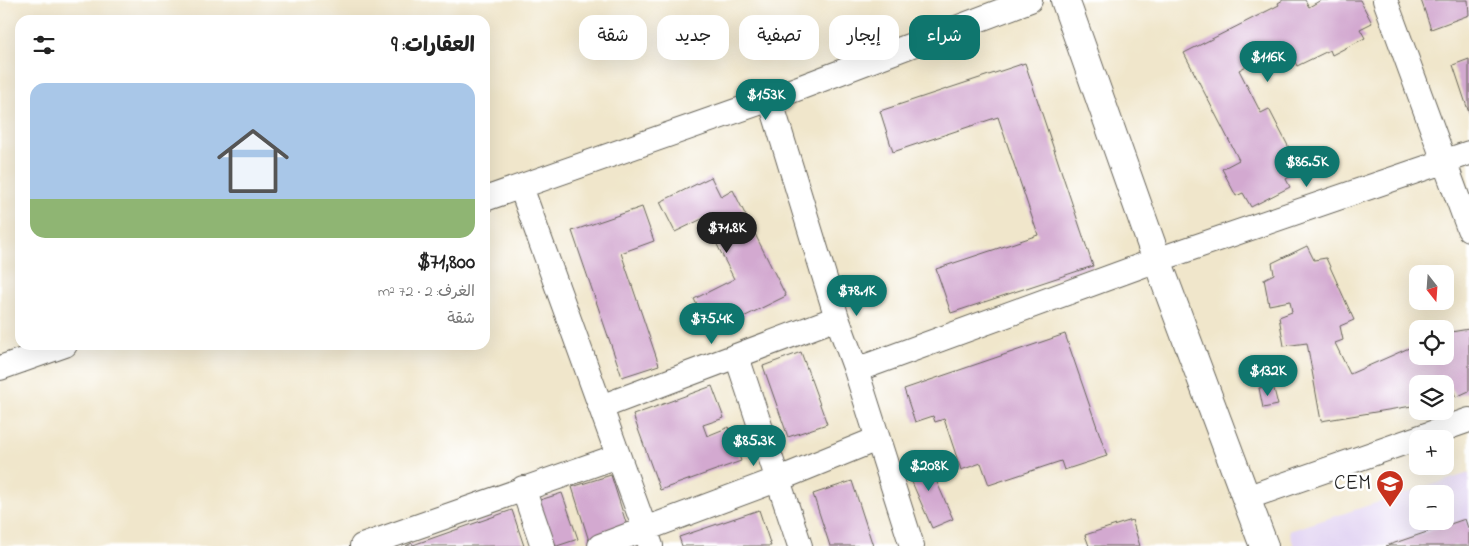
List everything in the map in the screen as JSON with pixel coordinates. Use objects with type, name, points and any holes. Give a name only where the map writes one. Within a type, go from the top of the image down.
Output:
[{"type":"main road","points":[[1065,0],[1158,260],[1264,546]]},
{"type":"street","points":[[490,197],[770,99],[1030,0]]},
{"type":"street","points":[[1385,0],[1469,229]]},
{"type":"street","points":[[770,99],[837,318],[856,370],[912,546]]},
{"type":"street","points":[[856,370],[1158,260],[1469,153]]},
{"type":"street","points":[[521,187],[648,538]]},
{"type":"street","points":[[601,407],[837,318]]},
{"type":"street","points":[[0,368],[52,350]]},
{"type":"street","points":[[737,357],[779,478],[800,546]]},
{"type":"street","points":[[1246,498],[1469,420]]},
{"type":"street","points":[[600,546],[648,538],[779,478],[877,439]]},
{"type":"street","points":[[362,546],[618,456]]},
{"type":"street","points":[[523,488],[542,546]]},
{"type":"shaded area","name":"CEM","points":[[1469,473],[1469,546],[1294,546],[1289,531],[1409,492],[1409,530],[1454,530],[1454,485],[1432,485]]},
{"type":"building","points":[[1283,0],[1305,0],[1309,7],[1321,0],[1360,0],[1372,23],[1360,29],[1365,38],[1332,55],[1330,50],[1297,66],[1286,45],[1239,70],[1261,113],[1269,109],[1301,171],[1286,179],[1290,187],[1251,207],[1243,193],[1236,196],[1222,169],[1239,160],[1184,53],[1279,5],[1278,3]]},
{"type":"building","points":[[1421,0],[1468,0],[1469,15],[1431,29]]},
{"type":"building","points":[[1469,59],[1469,113],[1453,65]]},
{"type":"building","points":[[1025,63],[1093,266],[951,313],[936,269],[1038,235],[998,117],[893,152],[880,111]]},
{"type":"building","points":[[711,177],[721,197],[733,190],[786,296],[711,333],[694,299],[734,279],[704,218],[675,232],[660,202]]},
{"type":"building","points":[[642,207],[654,241],[621,253],[659,365],[622,377],[572,231]]},
{"type":"building","points":[[1307,246],[1314,260],[1326,258],[1354,320],[1340,326],[1343,340],[1335,343],[1350,374],[1409,348],[1409,365],[1454,365],[1454,332],[1469,329],[1469,391],[1456,397],[1454,393],[1454,375],[1409,375],[1409,406],[1321,421],[1307,343],[1284,346],[1279,317],[1292,312],[1290,301],[1269,305],[1264,279],[1274,274],[1272,263]]},
{"type":"building","points":[[1065,334],[1107,456],[1064,470],[1061,461],[989,485],[981,463],[961,470],[944,419],[935,422],[933,416],[915,422],[904,389]]},
{"type":"building","points":[[801,352],[827,424],[788,437],[763,366]]},
{"type":"building","points":[[1273,385],[1278,405],[1263,408],[1259,388]]},
{"type":"building","points":[[712,386],[724,418],[703,425],[707,436],[729,427],[741,461],[660,490],[633,415]]},
{"type":"building","points":[[926,457],[953,519],[932,528],[905,466]]},
{"type":"building","points":[[611,475],[628,529],[589,541],[572,487]]},
{"type":"building","points":[[852,481],[873,546],[830,546],[813,494]]},
{"type":"building","points":[[562,493],[578,539],[552,546],[537,501]]},
{"type":"building","points":[[512,510],[524,546],[406,546],[412,543],[413,545]]},
{"type":"building","points":[[759,510],[771,546],[682,546],[679,537]]},
{"type":"building","points":[[1465,519],[1469,531],[1469,546],[1386,546],[1433,530],[1454,530],[1454,523]]},
{"type":"building","points":[[1132,520],[1140,546],[1089,546],[1085,535]]},
{"type":"place","name":"CEM","points":[[1390,508]]}]
